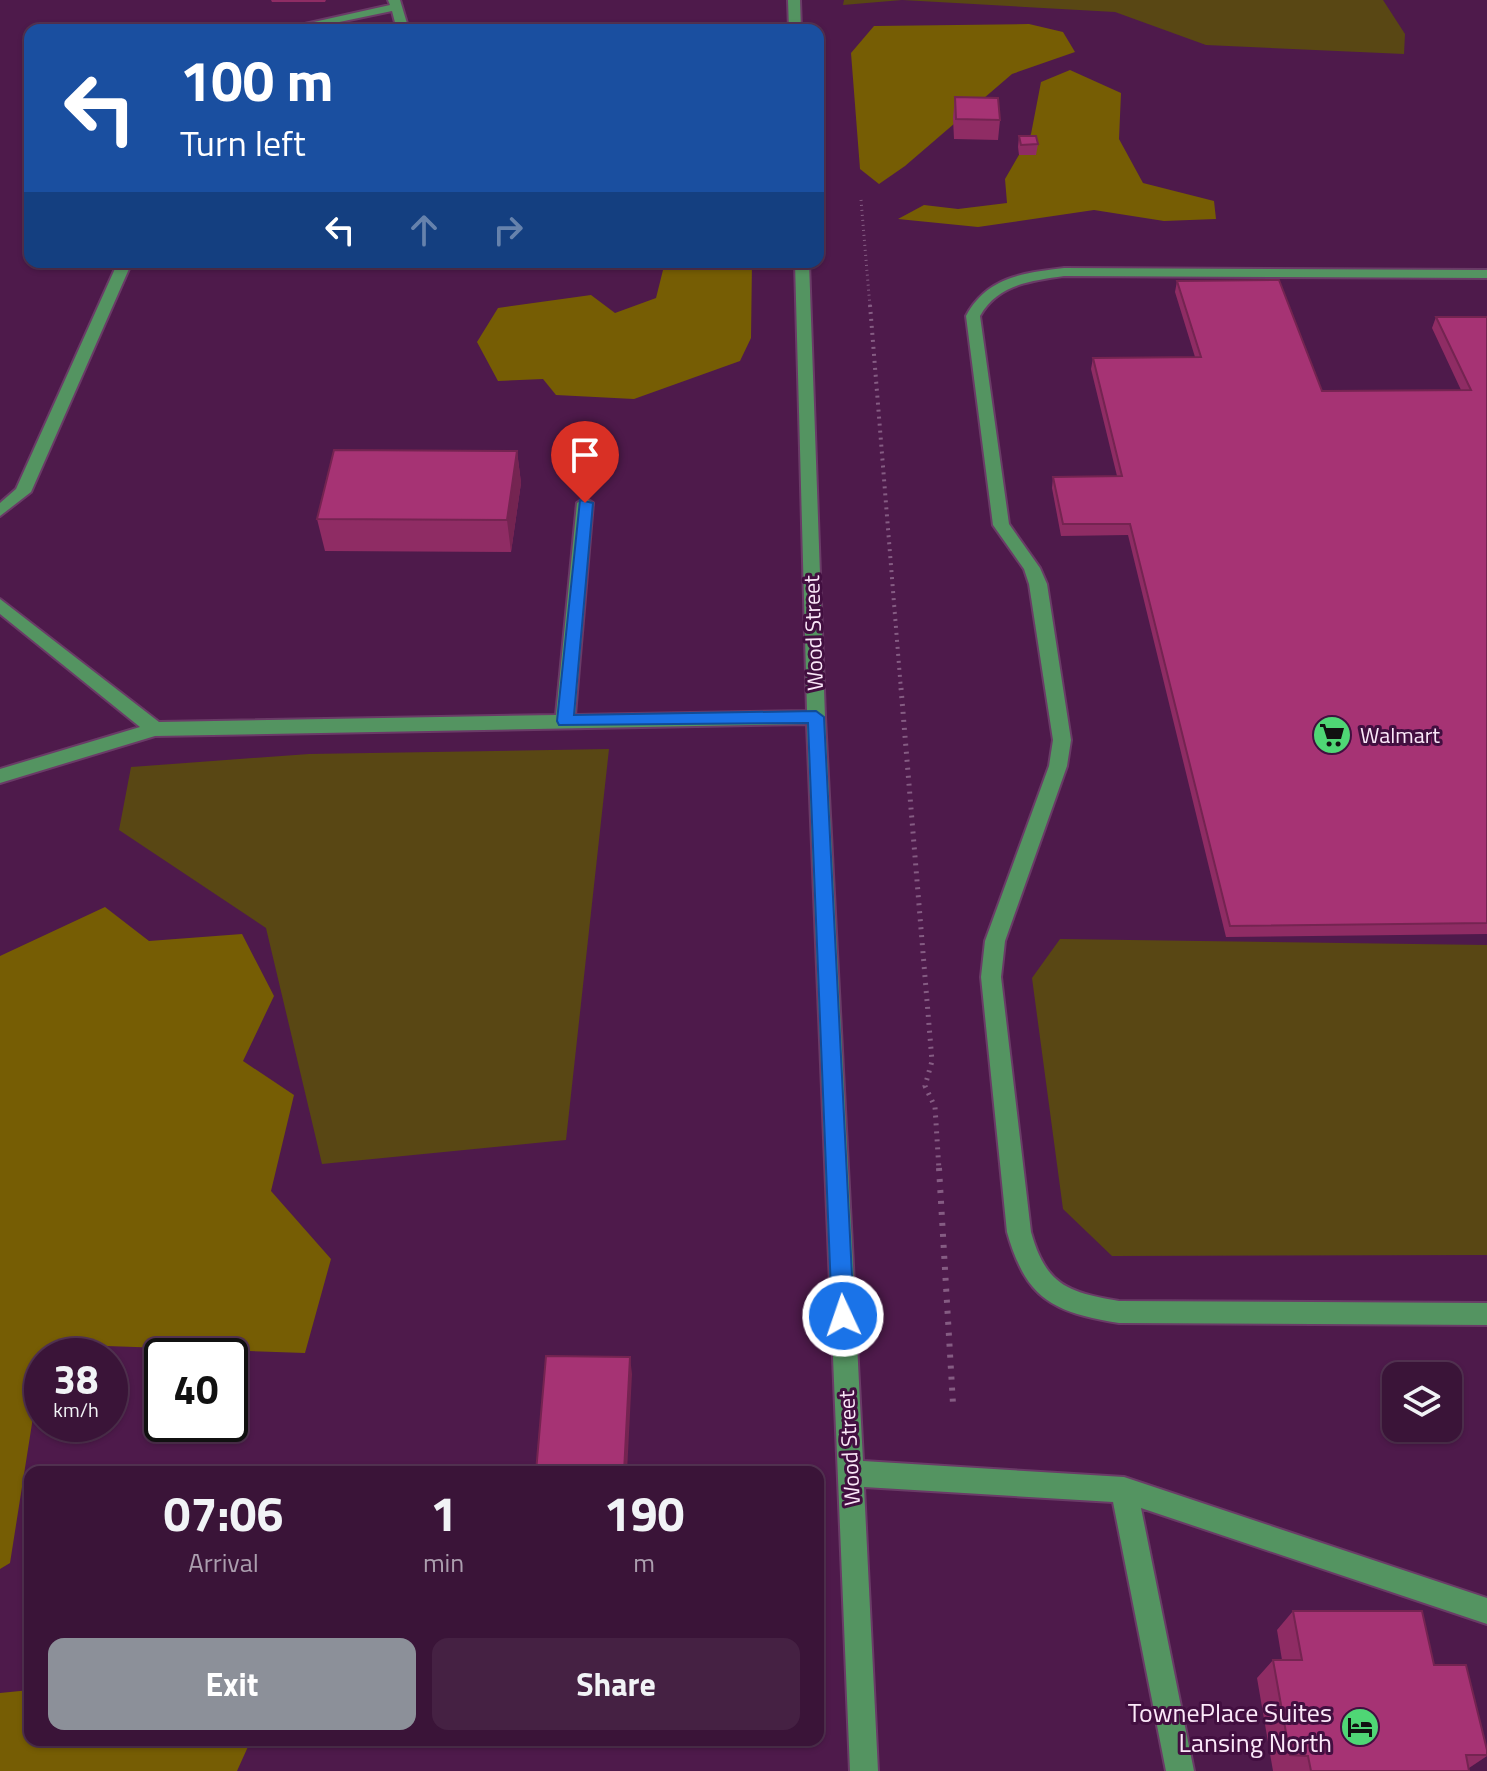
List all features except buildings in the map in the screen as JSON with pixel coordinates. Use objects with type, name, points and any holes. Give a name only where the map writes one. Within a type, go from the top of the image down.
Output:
[{"type":"street","points":[[794,0],[795,24]]},
{"type":"street","points":[[309,24],[394,4],[401,24]]},
{"type":"street","points":[[0,511],[23,492],[122,268]]},
{"type":"street","name":"Wood Street","points":[[802,268],[816,717],[864,1771]]},
{"type":"street","points":[[1487,274],[1064,272],[1027,277],[999,286],[979,300],[973,316],[1001,525],[1032,568],[1038,584],[1062,740],[1058,766],[995,941],[991,977],[1019,1232],[1027,1265],[1048,1291],[1077,1306],[1119,1312],[1487,1314]]},
{"type":"street","points":[[565,721],[585,503]]},
{"type":"street","points":[[0,605],[155,729]]},
{"type":"street","points":[[0,776],[155,729],[816,717]]},
{"type":"street","points":[[850,1473],[1124,1490],[1487,1611]]},
{"type":"street","points":[[1124,1490],[1180,1771]]},
{"type":"path","points":[[861,200],[932,1061],[925,1086],[935,1107],[953,1404]]},
{"type":"shaded area","points":[[844,0],[902,0],[843,5]]},
{"type":"shaded area","points":[[902,0],[1383,0],[1405,34],[1404,54],[1206,45],[1115,12]]},
{"type":"shaded area","points":[[1029,24],[1063,32],[1075,52],[1012,74],[905,166],[879,184],[860,169],[851,53],[874,26]]},
{"type":"shaded area","points":[[1070,70],[1121,93],[1119,139],[1143,183],[1214,201],[1216,219],[1164,221],[1094,210],[978,227],[898,219],[924,205],[958,209],[1007,203],[1005,179],[1031,134],[1041,82]]},
{"type":"shaded area","points":[[664,268],[752,268],[751,338],[740,361],[634,399],[556,395],[543,379],[498,381],[477,342],[498,308],[591,295],[615,313],[656,298]]},
{"type":"shaded area","points":[[609,749],[566,1140],[322,1164],[266,928],[119,830],[131,767],[309,754]]},
{"type":"shaded area","points":[[105,907],[149,941],[242,934],[274,996],[243,1061],[294,1095],[271,1191],[331,1259],[305,1353],[248,1351],[248,1338],[144,1338],[144,1347],[128,1347],[128,1338],[24,1338],[24,1442],[29,1442],[10,1563],[0,1569],[0,956]]},
{"type":"shaded area","points":[[1060,939],[1487,945],[1487,1255],[1112,1256],[1063,1209],[1032,978]]},
{"type":"shaded area","points":[[24,1691],[24,1746],[248,1746],[237,1771],[0,1771],[0,1693]]},
{"type":"place","name":"Walmart","points":[[1332,735]]},
{"type":"place","name":"TownePlace Suites Lansing North","points":[[1360,1727]]},
{"type":"route","points":[[585,503],[565,721],[816,717],[843,1316]]}]
